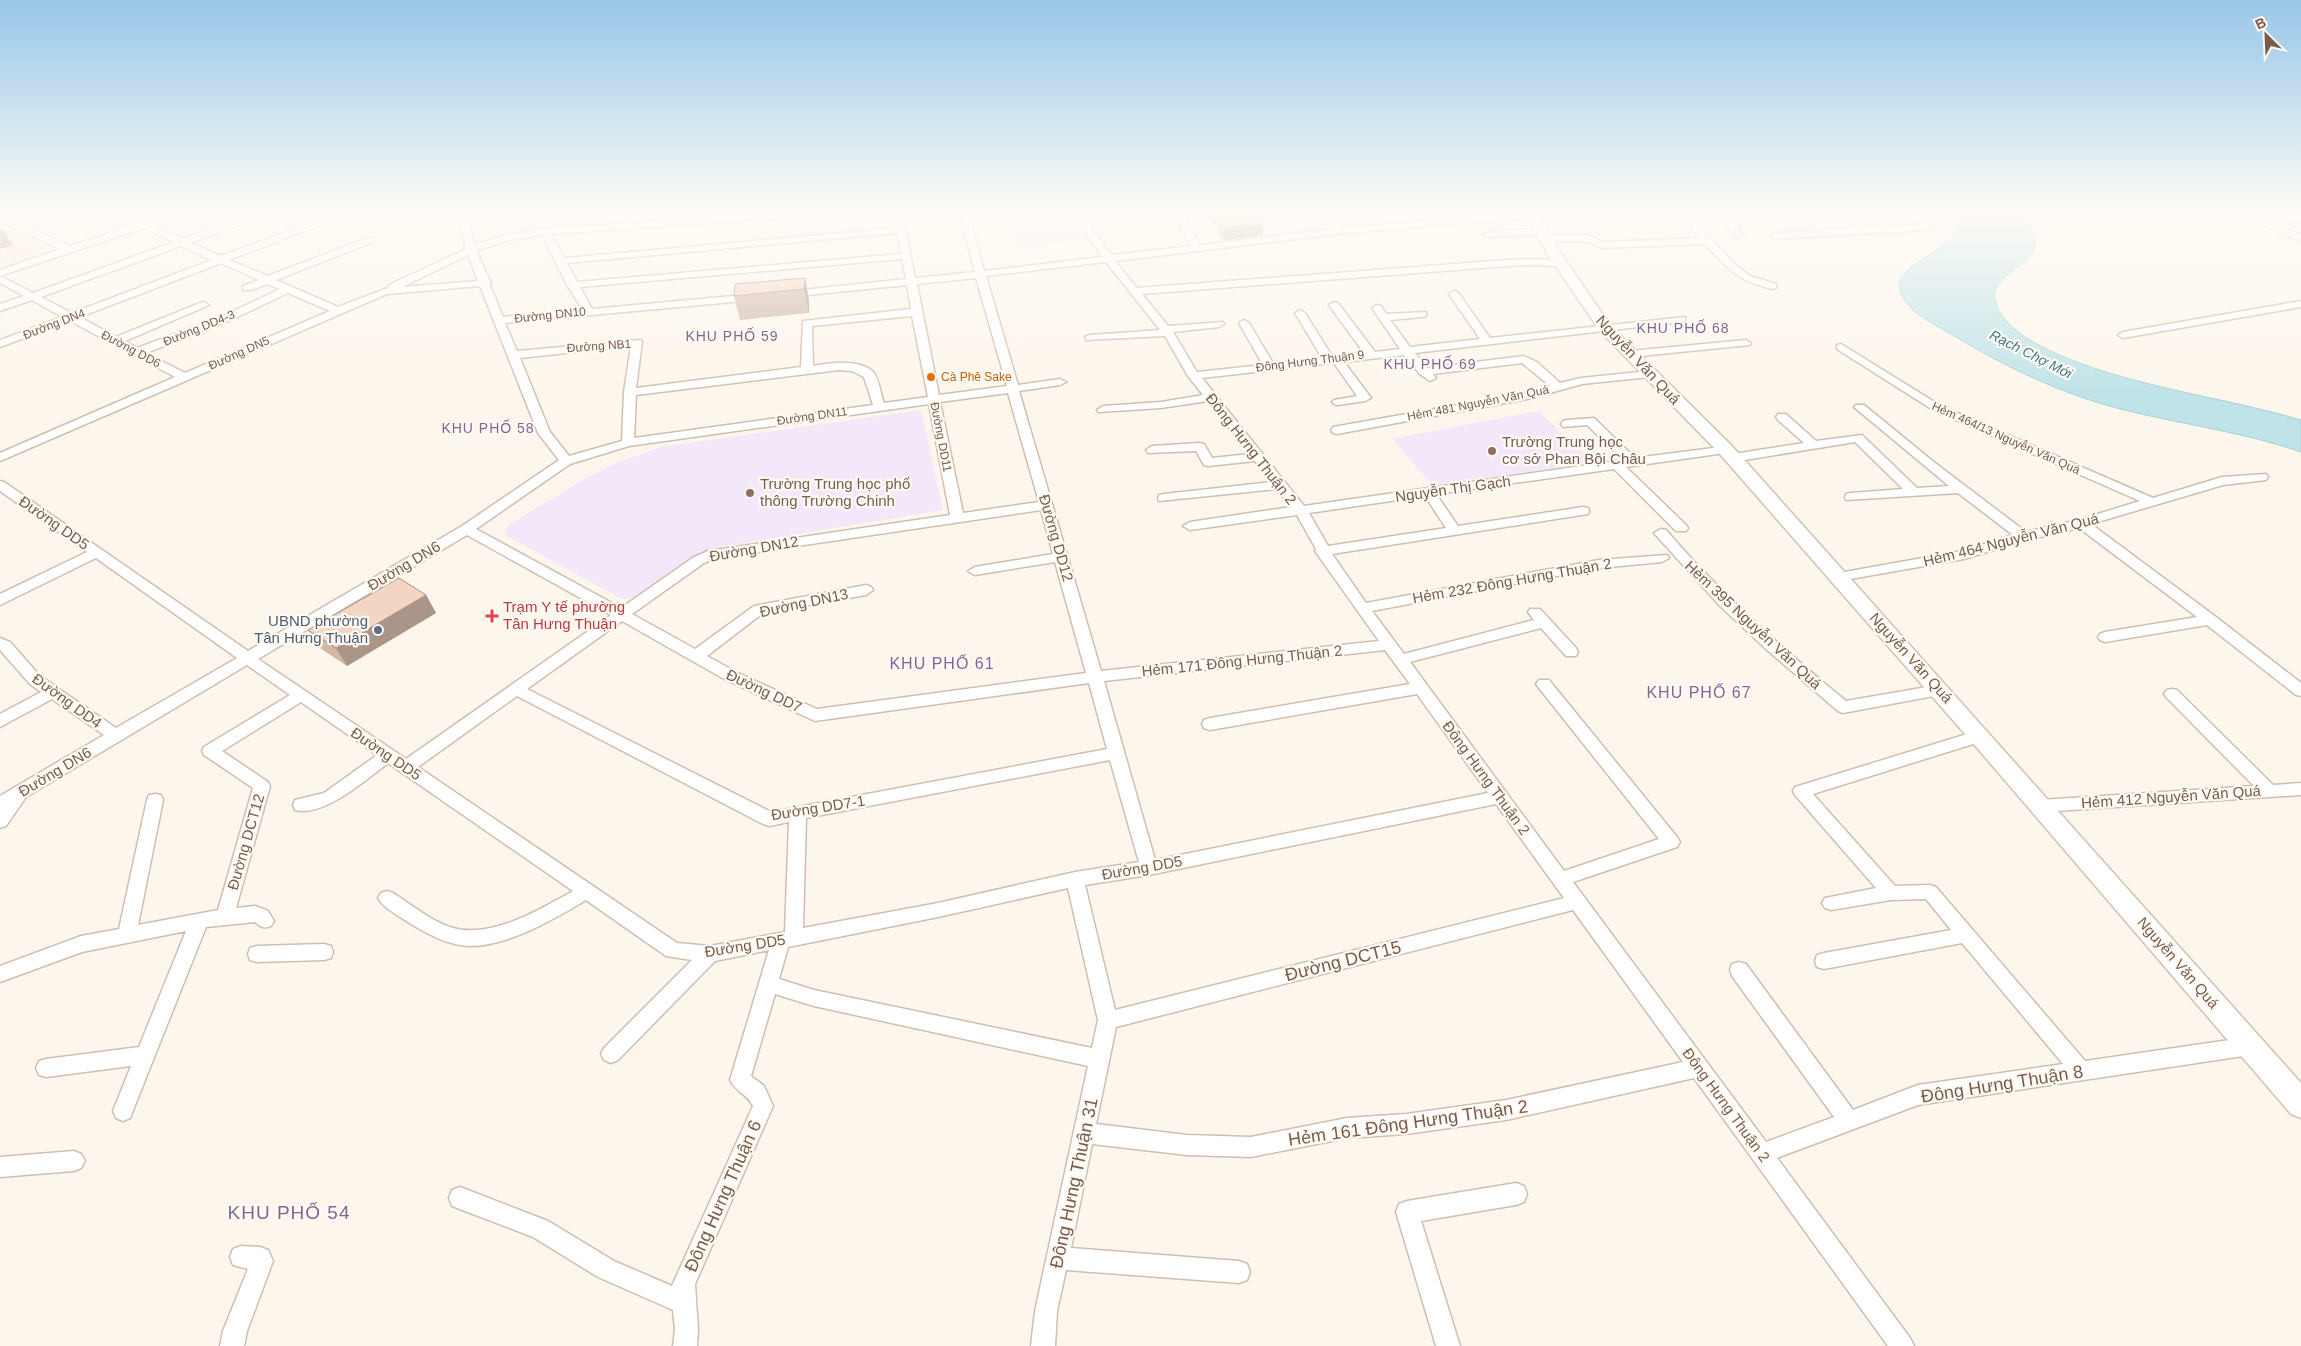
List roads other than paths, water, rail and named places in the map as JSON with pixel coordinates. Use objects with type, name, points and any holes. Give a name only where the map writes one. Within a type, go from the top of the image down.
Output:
[{"type":"main road","name":"Nguyễn Văn Quá","points":[[1566,272],[1605,328],[1729,454],[1980,736],[2250,1046],[2297,1094]]},
{"type":"street","points":[[0,308],[100,272]]},
{"type":"street","name":"Đường DN4","points":[[0,344],[187,272]]},
{"type":"street","points":[[248,272],[336,310]]},
{"type":"street","points":[[247,288],[287,272]]},
{"type":"street","points":[[385,291],[425,272]]},
{"type":"street","points":[[481,272],[544,433],[566,461]]},
{"type":"street","points":[[566,272],[588,311]]},
{"type":"street","points":[[572,285],[724,272]]},
{"type":"street","name":"Đường DD11","points":[[909,272],[957,518]]},
{"type":"street","name":"Đường DD12","points":[[980,272],[1149,868]]},
{"type":"street","name":"Đường DN10","points":[[500,320],[911,283],[1003,272]]},
{"type":"street","name":"Đông Hưng Thuận 2","points":[[1120,272],[1166,332],[1194,376],[1301,511],[1322,551],[1362,608],[1902,1346]]},
{"type":"street","points":[[1135,290],[1369,272]]},
{"type":"street","points":[[1738,272],[1746,278],[1772,286]]},
{"type":"street","name":"Đường DD6","points":[[0,279],[183,377]]},
{"type":"street","name":"Đường DN5","points":[[0,456],[336,310],[385,291],[486,283]]},
{"type":"street","name":"Đường DD4-3","points":[[137,352],[226,318],[288,290]]},
{"type":"street","points":[[1454,294],[1488,343]]},
{"type":"street","points":[[2123,335],[2301,304]]},
{"type":"street","points":[[116,341],[204,305]]},
{"type":"street","points":[[1334,305],[1371,354]]},
{"type":"street","points":[[807,370],[807,323],[917,312]]},
{"type":"street","points":[[1300,313],[1332,358],[1365,398],[1338,402]]},
{"type":"street","points":[[1422,314],[1380,313],[1427,375],[1524,360],[1533,364],[1557,387]]},
{"type":"street","name":"Đông Hưng Thuận 9","points":[[1194,376],[1332,358],[1488,343],[1681,319]]},
{"type":"street","points":[[1244,323],[1270,366]]},
{"type":"street","points":[[1090,338],[1166,332],[1219,324]]},
{"type":"street","name":"Đường NB1","points":[[514,355],[636,342],[630,392]]},
{"type":"street","points":[[1630,354],[1746,342]]},
{"type":"street","name":"Hẻm 464/13 Nguyễn Văn Quá","points":[[1840,347],[1936,408],[2152,502]]},
{"type":"street","points":[[628,443],[630,392],[843,367],[865,372],[869,375],[880,407]]},
{"type":"street","name":"Hẻm 481 Nguyễn Văn Quá","points":[[1337,430],[1532,395],[1581,381],[1649,374]]},
{"type":"street","name":"Đường DN11","points":[[566,461],[628,443],[1060,382]]},
{"type":"street","points":[[1103,410],[1161,405],[1210,396]]},
{"type":"street","points":[[1860,406],[2024,537]]},
{"type":"street","points":[[1782,417],[1814,446]]},
{"type":"street","points":[[1567,424],[1590,421],[1633,463]]},
{"type":"street","name":"Nguyễn Thị Gạch","points":[[1190,526],[1617,465],[1814,446],[1858,438],[1914,493]]},
{"type":"street","points":[[1152,450],[1200,447],[1208,462],[1258,457]]},
{"type":"street","name":"Đường DN6","points":[[0,804],[466,529],[566,461]]},
{"type":"street","points":[[1617,465],[1681,528]]},
{"type":"street","name":"Hẻm 464 Nguyễn Văn Quá","points":[[1839,577],[1964,554],[2081,523],[2222,481],[2262,477]]},
{"type":"street","name":"Đường DD5","points":[[0,485],[247,658],[673,950],[710,954],[938,910],[1075,879],[1149,868],[1500,797]]},
{"type":"street","points":[[1164,498],[1280,485]]},
{"type":"street","points":[[1851,497],[1962,489]]},
{"type":"street","points":[[1429,492],[1454,531]]},
{"type":"street","name":"Đường DN12","points":[[406,767],[699,560],[713,554],[1046,505]]},
{"type":"street","points":[[1322,551],[1584,511]]},
{"type":"street","points":[[2081,523],[2211,620],[2301,691]]},
{"type":"street","name":"Đường DD7","points":[[466,529],[695,657],[815,715],[1095,677]]},
{"type":"street","name":"Hẻm 395 Nguyễn Văn Quá","points":[[1661,533],[1718,597],[1791,664],[1843,707],[1939,690]]},
{"type":"street","points":[[0,600],[96,552]]},
{"type":"street","points":[[975,571],[1061,557]]},
{"type":"street","name":"Hẻm 232 Đông Hưng Thuận 2","points":[[1362,608],[1505,583],[1599,564],[1662,558]]},
{"type":"street","name":"Đường DN13","points":[[695,657],[759,609],[866,590]]},
{"type":"street","points":[[1400,660],[1540,617],[1571,652]]},
{"type":"street","points":[[2105,637],[2211,620]]},
{"type":"street","name":"Hẻm 171 Đông Hưng Thuận 2","points":[[1095,677],[1390,646]]},
{"type":"street","name":"Đường DD4","points":[[3,651],[35,680],[116,736]]},
{"type":"street","points":[[1544,684],[1671,842],[1561,879]]},
{"type":"street","points":[[1210,724],[1420,688]]},
{"type":"street","name":"Đường DD7-1","points":[[515,689],[769,819],[1117,753]]},
{"type":"street","points":[[0,722],[53,692]]},
{"type":"street","points":[[2172,694],[2270,791]]},
{"type":"street","name":"Đường DCT12","points":[[225,916],[262,786],[210,751],[301,695]]},
{"type":"street","points":[[1891,893],[1800,791],[1980,736]]},
{"type":"street","points":[[301,806],[329,798],[388,755]]},
{"type":"street","name":"Hẻm 412 Nguyễn Văn Quá","points":[[2041,806],[2301,789]]},
{"type":"street","points":[[0,821],[23,790]]},
{"type":"street","points":[[127,934],[155,800]]},
{"type":"street","name":"Đông Hưng Thuận 6","points":[[685,1346],[688,1333],[682,1292],[687,1275],[763,1106],[756,1092],[740,1080],[769,984],[788,939],[798,814]]},
{"type":"street","points":[[1075,879],[1108,1020]]},
{"type":"street","points":[[387,898],[429,926],[456,936],[475,937],[495,934],[548,914],[587,891]]},
{"type":"street","points":[[1831,903],[1891,893],[1930,892],[2082,1072]]},
{"type":"street","name":"Đường DCT15","points":[[1108,1020],[1578,902]]},
{"type":"street","points":[[0,974],[81,944],[127,934],[225,916],[255,914],[262,916],[265,921]]},
{"type":"street","points":[[124,1111],[200,920]]},
{"type":"street","points":[[1824,961],[1965,935]]},
{"type":"street","points":[[257,954],[324,952]]},
{"type":"street","points":[[611,1054],[710,954]]},
{"type":"street","points":[[1739,970],[1849,1121]]},
{"type":"street","points":[[769,984],[814,998],[1100,1059]]},
{"type":"street","name":"Đông Hưng Thuận 31","points":[[1043,1346],[1046,1312],[1108,1020]]},
{"type":"street","name":"Đông Hưng Thuận 8","points":[[1762,1154],[1918,1095],[2250,1046]]},
{"type":"street","points":[[46,1068],[146,1056]]},
{"type":"street","name":"Hẻm 161 Đông Hưng Thuận 2","points":[[1084,1133],[1187,1145],[1252,1147],[1347,1128],[1406,1124],[1506,1110],[1699,1068]]},
{"type":"street","points":[[0,1167],[74,1161]]},
{"type":"street","points":[[1448,1346],[1407,1212],[1516,1194]]},
{"type":"street","points":[[460,1198],[540,1229],[606,1269],[682,1302]]},
{"type":"street","points":[[232,1346],[235,1331],[262,1261],[260,1258],[241,1257]]},
{"type":"street","points":[[1058,1258],[1238,1272]]},
{"type":"water","name":"Rạch Chợ Mới","points":[[1905,272],[2012,272],[2001,280],[1996,289],[1995,299],[2005,320],[2027,338],[2057,354],[2092,368],[2165,388],[2301,420],[2301,452],[2234,434],[2098,403],[2014,369],[1974,348],[1917,313],[1901,294],[1899,282]]},
{"type":"place","name":"Cà Phê Sake","points":[[931,377]]},
{"type":"place","name":"Trường Trung học cơ sở Phan Bội Châu","points":[[1492,451]]},
{"type":"place","name":"Trường Trung học phổ thông Trường Chinh","points":[[750,493]]},
{"type":"place","name":"Trạm Y tế phường Tân Hưng Thuận","points":[[492,616]]},
{"type":"place","name":"UBND phường Tân Hưng Thuận","points":[[378,630]]},
{"type":"district","name":"KHU PHỐ 68","points":[[1683,328]]},
{"type":"district","name":"KHU PHỐ 59","points":[[732,336]]},
{"type":"district","name":"KHU PHỐ 69","points":[[1430,364]]},
{"type":"district","name":"KHU PHỐ 58","points":[[488,428]]},
{"type":"district","name":"KHU PHỐ 61","points":[[942,663]]},
{"type":"district","name":"KHU PHỐ 67","points":[[1699,692]]},
{"type":"district","name":"KHU PHỐ 54","points":[[289,1212]]}]
